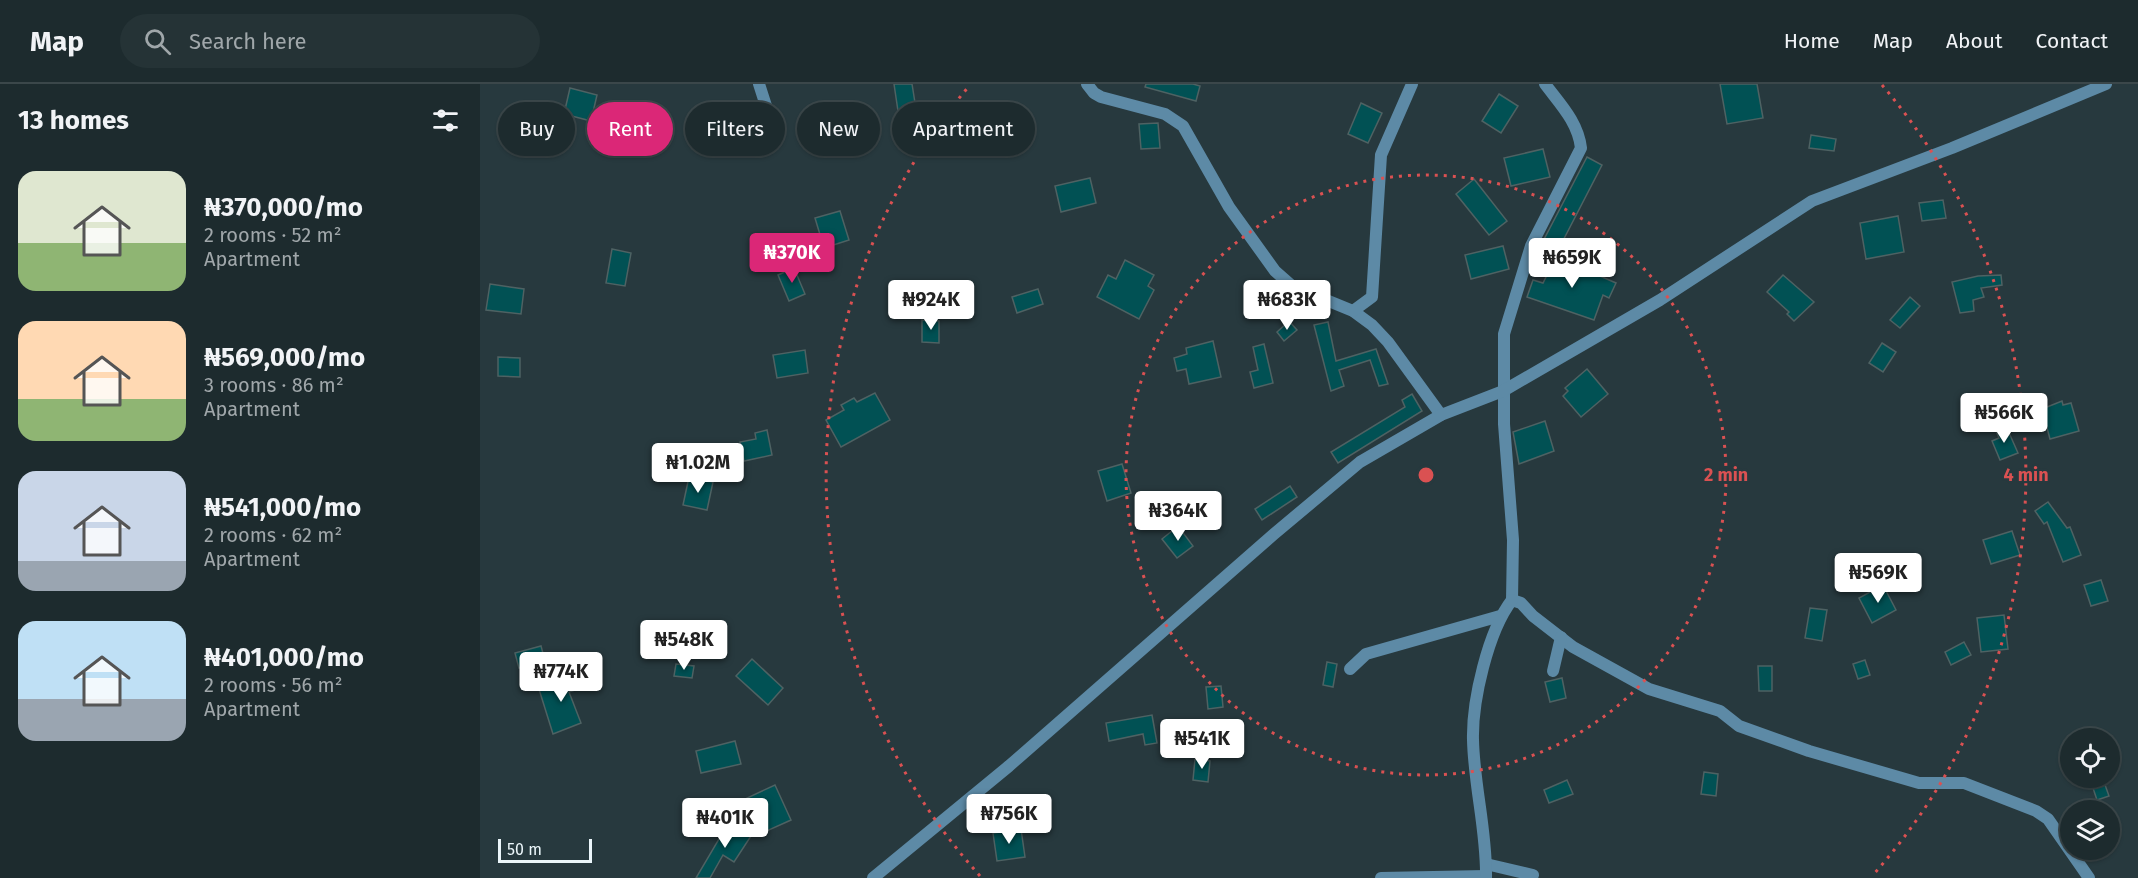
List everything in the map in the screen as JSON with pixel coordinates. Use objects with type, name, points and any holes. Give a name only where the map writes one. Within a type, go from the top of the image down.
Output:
[{"type":"street","points":[[759,84],[765,102]]},
{"type":"street","points":[[1087,84],[1094,93],[1101,97],[1165,114],[1183,126],[1229,207],[1275,271],[1292,286],[1353,311],[1372,325],[1388,342],[1441,415]]},
{"type":"street","points":[[1353,311],[1372,297],[1381,155],[1412,84]]},
{"type":"street","points":[[1486,873],[1473,739],[1487,651],[1500,616],[1512,600],[1513,540],[1503,391],[1504,334],[1531,246],[1581,148],[1579,136],[1569,116],[1545,84]]},
{"type":"street","points":[[873,878],[1009,766],[1274,534],[1360,462],[1441,415],[1503,391],[1660,300],[1812,201],[1952,148],[2106,84]]},
{"type":"street","points":[[1512,600],[1521,603],[1533,616],[1561,638],[1618,675],[1649,689],[1720,711],[1739,726],[1809,751],[1919,783],[1964,783],[2036,812],[2048,819],[2089,878]]},
{"type":"street","points":[[1350,669],[1366,654],[1500,616]]},
{"type":"street","points":[[1552,671],[1561,638]]},
{"type":"street","points":[[1381,878],[1486,873],[1533,875]]},
{"type":"building","points":[[894,84],[912,84],[915,102],[897,102]]},
{"type":"building","points":[[1146,84],[1200,86],[1196,101],[1145,87]]},
{"type":"building","points":[[1720,84],[1757,84],[1763,118],[1727,124]]},
{"type":"building","points":[[570,88],[597,95],[595,102],[587,102],[587,120],[575,117],[575,102],[567,102]]},
{"type":"building","points":[[1499,94],[1518,106],[1501,133],[1482,121]]},
{"type":"building","points":[[1361,103],[1382,113],[1368,143],[1348,134]]},
{"type":"building","points":[[1158,123],[1160,148],[1141,149],[1139,124]]},
{"type":"building","points":[[1811,135],[1836,139],[1834,151],[1809,148]]},
{"type":"building","points":[[1543,149],[1550,177],[1511,186],[1504,158]]},
{"type":"building","points":[[1587,157],[1602,165],[1555,256],[1540,247]]},
{"type":"building","points":[[1090,178],[1096,203],[1061,212],[1055,186]]},
{"type":"building","points":[[1474,179],[1507,221],[1489,235],[1456,194]]},
{"type":"building","points":[[1943,200],[1946,218],[1922,221],[1919,203]]},
{"type":"building","points":[[840,211],[849,240],[824,248],[815,218]]},
{"type":"building","points":[[1898,216],[1904,252],[1866,259],[1860,223]]},
{"type":"building","points":[[1503,246],[1509,269],[1471,279],[1465,255]]},
{"type":"building","points":[[612,249],[631,253],[625,286],[606,283]]},
{"type":"building","points":[[1556,257],[1616,283],[1609,298],[1603,295],[1594,320],[1527,297],[1533,280],[1543,283]]},
{"type":"building","points":[[1125,260],[1154,275],[1148,286],[1154,290],[1139,319],[1097,297],[1108,275],[1116,279]]},
{"type":"building","points":[[794,268],[805,294],[789,301],[778,275]]},
{"type":"building","points":[[1783,275],[1814,302],[1794,321],[1787,314],[1789,312],[1767,292]]},
{"type":"building","points":[[2001,275],[2002,285],[1981,288],[1984,297],[1973,300],[1974,311],[1960,313],[1952,282],[1978,276]]},
{"type":"building","points":[[490,284],[524,289],[521,314],[486,310]]},
{"type":"building","points":[[1038,289],[1043,304],[1017,313],[1012,297]]},
{"type":"building","points":[[1910,297],[1920,306],[1900,328],[1890,320]]},
{"type":"building","points":[[922,320],[939,321],[939,343],[922,342]]},
{"type":"building","points":[[1289,321],[1297,330],[1284,341],[1277,332]]},
{"type":"building","points":[[1328,322],[1336,361],[1376,349],[1388,384],[1379,386],[1370,360],[1339,370],[1344,386],[1331,391],[1314,325]]},
{"type":"building","points":[[1213,341],[1221,377],[1189,384],[1186,369],[1177,371],[1174,358],[1187,354],[1186,348]]},
{"type":"building","points":[[1882,343],[1896,352],[1883,372],[1869,363]]},
{"type":"building","points":[[1264,344],[1273,383],[1254,388],[1250,372],[1258,370],[1253,347]]},
{"type":"building","points":[[805,350],[808,373],[777,378],[773,355]]},
{"type":"building","points":[[498,357],[520,358],[520,377],[498,376]]},
{"type":"building","points":[[1587,369],[1608,394],[1581,417],[1563,396],[1568,391],[1565,388]]},
{"type":"building","points":[[875,393],[890,420],[841,447],[826,420],[844,410],[841,405],[854,398],[857,402]]},
{"type":"building","points":[[1412,394],[1422,411],[1338,463],[1331,452],[1405,407],[1402,400]]},
{"type":"building","points":[[2062,401],[2063,405],[2071,403],[2079,431],[2050,439],[2042,409]]},
{"type":"building","points":[[1545,421],[1554,451],[1519,464],[1513,432]]},
{"type":"building","points":[[2006,426],[2018,453],[2000,460],[1992,441],[1999,438],[1996,431]]},
{"type":"building","points":[[767,430],[772,455],[744,461],[740,442],[756,439],[755,433]]},
{"type":"building","points":[[1122,464],[1131,493],[1107,501],[1098,471]]},
{"type":"building","points":[[689,477],[713,482],[707,510],[683,505]]},
{"type":"building","points":[[1290,486],[1297,497],[1262,520],[1255,509]]},
{"type":"building","points":[[2048,502],[2067,528],[2070,527],[2081,555],[2063,562],[2047,522],[2044,524],[2035,511]]},
{"type":"building","points":[[1178,526],[1193,546],[1177,558],[1162,539]]},
{"type":"building","points":[[2012,531],[2020,555],[1991,564],[1983,540]]},
{"type":"building","points":[[2101,580],[2108,601],[2091,606],[2084,585]]},
{"type":"building","points":[[1883,585],[1896,610],[1872,623],[1859,598]]},
{"type":"building","points":[[1810,608],[1827,610],[1822,641],[1805,638]]},
{"type":"building","points":[[2004,615],[2008,649],[1981,652],[1977,618]]},
{"type":"building","points":[[687,629],[687,642],[651,642],[651,630]]},
{"type":"building","points":[[1964,642],[1971,655],[1951,665],[1945,652]]},
{"type":"building","points":[[541,646],[545,661],[519,668],[515,653]]},
{"type":"building","points":[[752,659],[783,688],[768,705],[736,676]]},
{"type":"building","points":[[1865,660],[1870,675],[1858,679],[1853,664]]},
{"type":"building","points":[[1327,662],[1337,664],[1333,687],[1323,685]]},
{"type":"building","points":[[676,664],[694,666],[692,678],[674,676]]},
{"type":"building","points":[[1758,666],[1772,666],[1772,691],[1759,691]]},
{"type":"building","points":[[577,674],[581,688],[569,692],[581,723],[553,734],[538,686]]},
{"type":"building","points":[[1562,678],[1566,698],[1550,702],[1545,682]]},
{"type":"building","points":[[1221,686],[1223,707],[1208,709],[1206,687]]},
{"type":"building","points":[[1152,715],[1157,743],[1145,745],[1143,734],[1109,741],[1106,723]]},
{"type":"building","points":[[735,741],[741,764],[701,773],[696,751]]},
{"type":"building","points":[[1195,759],[1210,761],[1208,782],[1193,780]]},
{"type":"building","points":[[1704,772],[1718,774],[1716,796],[1701,794]]},
{"type":"building","points":[[1567,780],[1573,794],[1549,803],[1544,790]]},
{"type":"building","points":[[775,785],[791,820],[762,833],[747,798]]},
{"type":"building","points":[[2093,788],[2106,788],[2109,796],[2097,800]]},
{"type":"building","points":[[729,822],[751,836],[734,862],[723,855],[710,878],[696,878]]},
{"type":"building","points":[[1021,829],[1025,857],[997,861],[993,833]]}]
